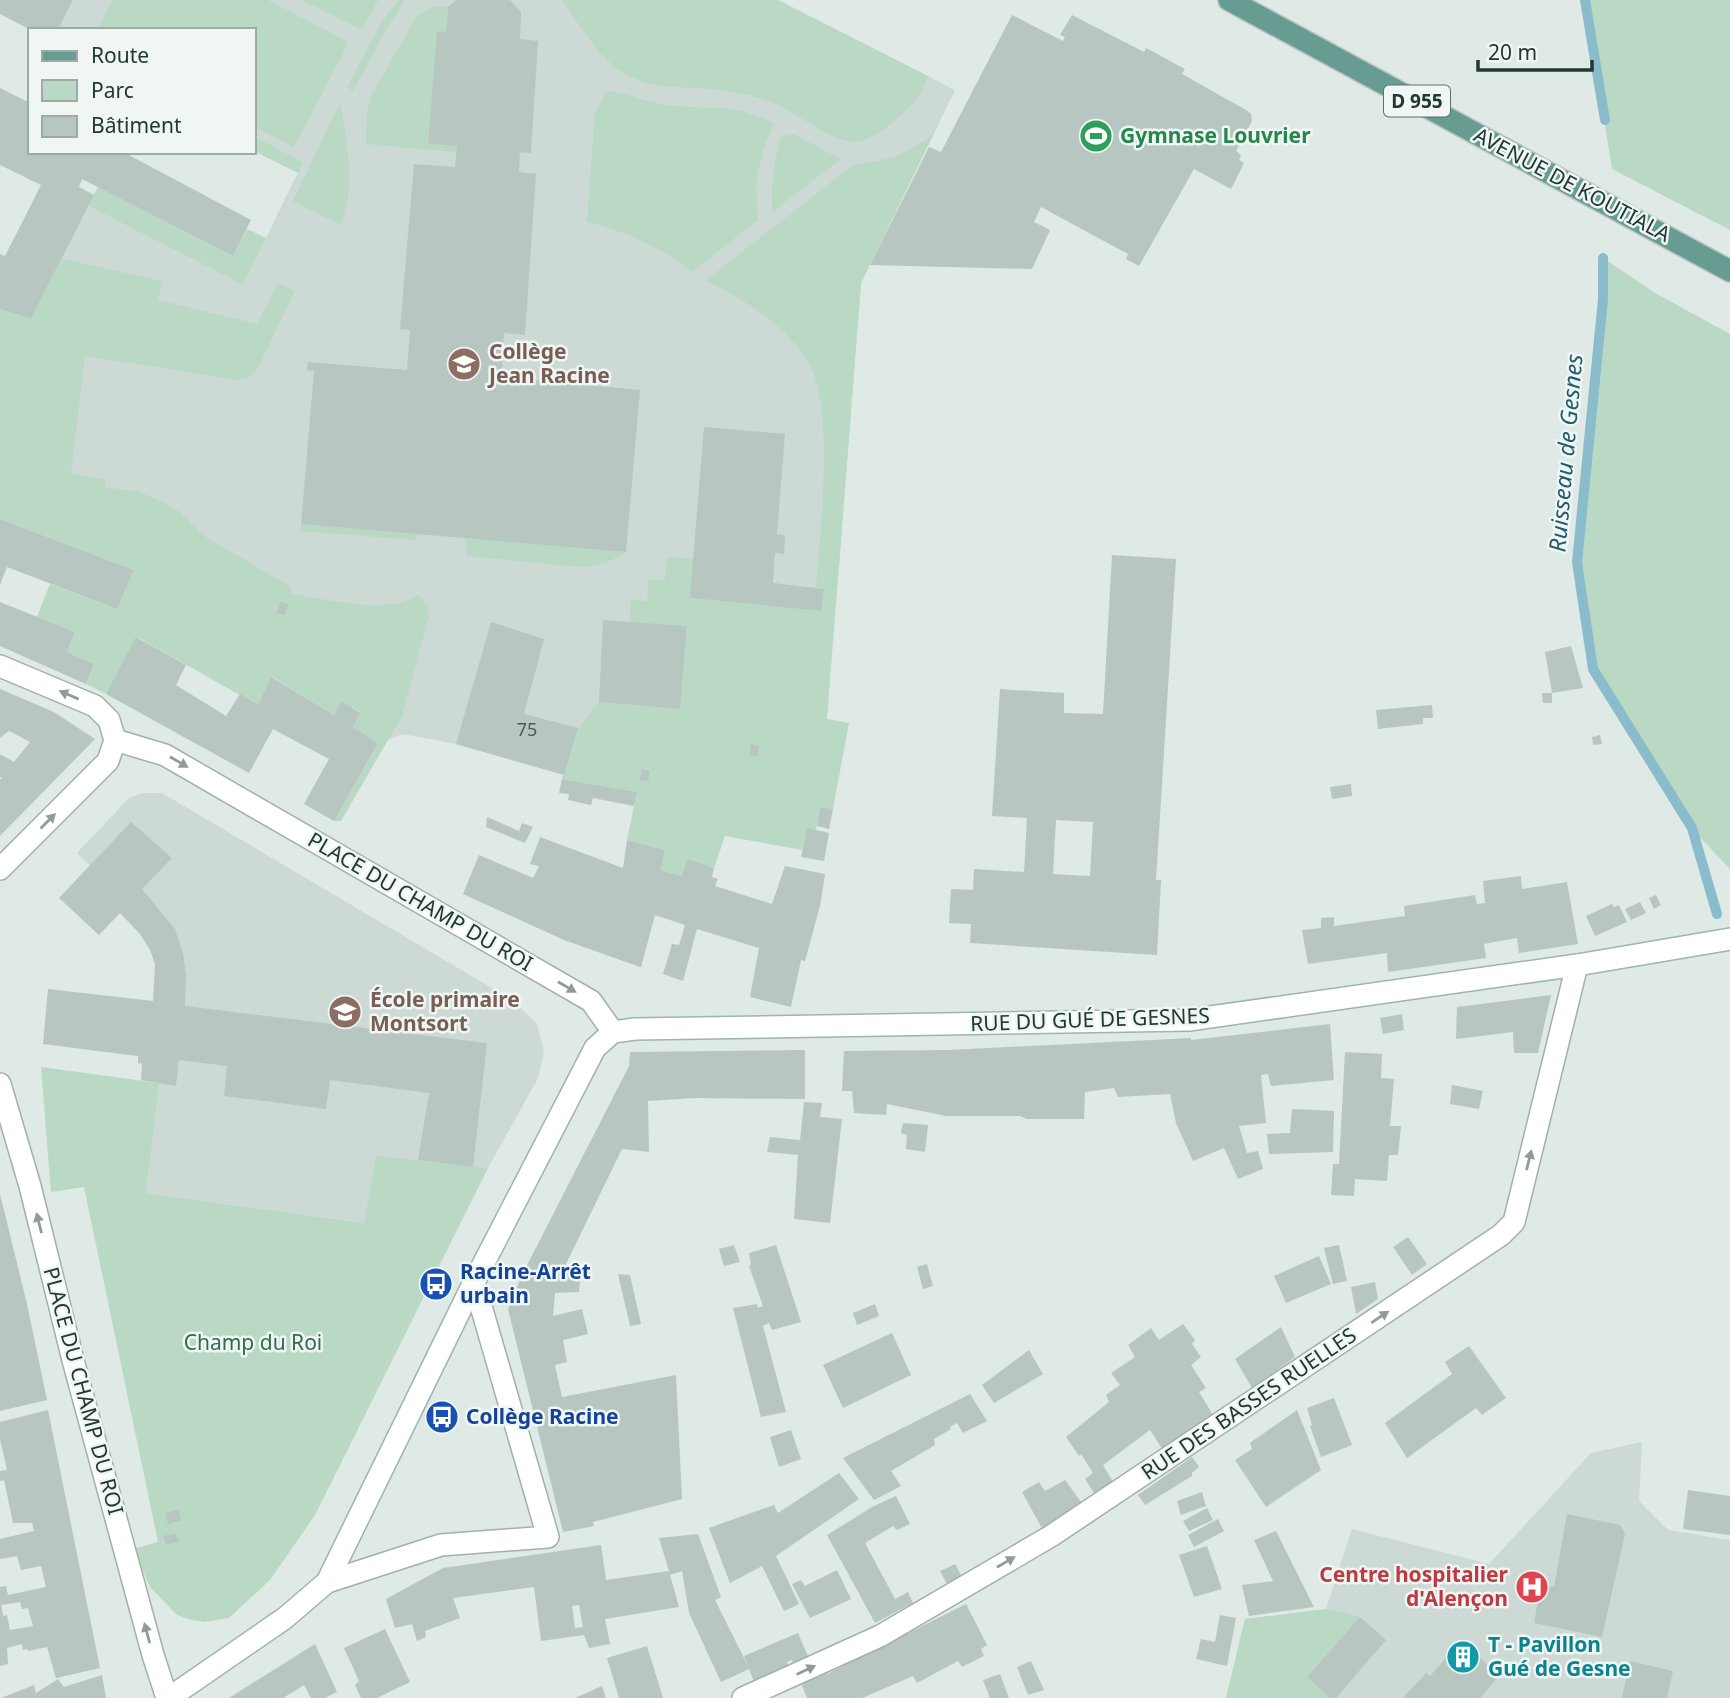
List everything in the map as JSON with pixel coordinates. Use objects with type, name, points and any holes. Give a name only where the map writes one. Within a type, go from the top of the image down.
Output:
[{"type":"main road","name":"AVENUE DE KOUTIALA","points":[[1229,0],[1730,271]]},
{"type":"street","points":[[0,666],[95,706],[109,720],[115,740],[108,761],[0,869]]},
{"type":"street","name":"PLACE DU CHAMP DU ROI","points":[[115,740],[166,755],[591,1001],[613,1032],[595,1048],[474,1282],[327,1582]]},
{"type":"street","name":"RUE DU GUÉ DE GESNES","points":[[613,1032],[635,1029],[1189,1020],[1577,965],[1730,939]]},
{"type":"street","name":"RUE DES BASSES RUELLES","points":[[743,1698],[880,1636],[1051,1536],[1501,1235],[1514,1222],[1577,965]]},
{"type":"street","name":"PLACE DU CHAMP DU ROI","points":[[0,1084],[30,1186],[73,1360],[153,1655],[168,1698],[285,1618],[327,1582],[441,1545],[548,1537],[474,1282]]},
{"type":"shaded area","name":"Collège Jean Racine","points":[[73,0],[778,0],[955,90],[861,283],[837,591],[821,611],[691,598],[680,709],[599,702],[578,728],[564,775],[456,744],[403,734],[378,743],[395,714],[281,602],[37,475],[35,312],[88,206],[243,285],[303,162],[256,137],[256,28],[59,28]]},
{"type":"shaded area","name":"École primaire Montsort","points":[[144,793],[162,793],[512,1000],[537,1024],[544,1051],[538,1078],[488,1168],[473,1167],[365,1223],[146,1193],[169,984],[143,918],[77,853],[130,797]]},
{"type":"shaded area","name":"Centre hospitalier d'Alençon","points":[[1642,1442],[1639,1501],[1668,1530],[1730,1540],[1730,1698],[1226,1698],[1245,1619],[1326,1609],[1352,1529],[1489,1564],[1591,1453]]},
{"type":"green space","points":[[113,0],[268,0],[349,42],[294,147],[256,127],[256,28],[98,28]]},
{"type":"green space","points":[[301,0],[378,0],[362,30]]},
{"type":"green space","points":[[399,0],[405,0],[353,91],[347,87],[384,18]]},
{"type":"green space","points":[[562,0],[778,0],[928,76],[919,96],[899,117],[872,136],[855,142],[846,141],[779,105],[762,99],[719,90],[656,85],[630,77],[618,70],[601,53]]},
{"type":"green space","points":[[1585,0],[1730,0],[1730,230],[1612,169]]},
{"type":"green space","points":[[431,7],[448,7],[446,32],[437,32],[428,142],[457,146],[456,152],[366,144],[367,111],[372,94],[417,16]]},
{"type":"green space","points":[[607,91],[671,106],[742,111],[774,123],[758,170],[758,220],[692,272],[642,241],[587,222],[595,112]]},
{"type":"green space","points":[[340,103],[348,150],[349,180],[341,225],[293,201]]},
{"type":"green space","points":[[938,125],[861,283],[827,719],[849,723],[833,809],[820,807],[816,830],[807,829],[802,850],[725,836],[714,868],[687,860],[682,876],[661,870],[665,850],[627,840],[637,792],[562,779],[578,728],[599,702],[680,709],[687,626],[630,622],[631,600],[647,601],[649,580],[665,580],[667,557],[694,559],[691,598],[821,611],[824,589],[816,588],[824,473],[822,410],[817,384],[809,364],[789,337],[764,315],[706,280],[852,166],[895,157],[928,139]]},
{"type":"green space","points":[[793,134],[841,159],[772,212],[776,156],[781,137]]},
{"type":"green space","points":[[256,137],[303,162],[298,173],[256,152]]},
{"type":"green space","points":[[98,187],[233,256],[247,229],[266,238],[243,285],[88,206]]},
{"type":"green space","points":[[1603,258],[1655,293],[1730,334],[1730,869],[1692,829],[1594,670],[1577,564],[1603,299]]},
{"type":"green space","points":[[62,259],[162,281],[158,300],[257,324],[278,283],[295,291],[258,368],[250,376],[239,380],[85,356],[71,473],[105,480],[105,487],[139,492],[163,502],[179,511],[204,536],[291,587],[291,594],[375,605],[407,601],[418,594],[427,606],[429,615],[402,716],[341,821],[334,821],[378,743],[353,727],[360,712],[342,702],[334,715],[272,677],[258,705],[137,637],[106,694],[86,684],[94,664],[67,652],[75,632],[37,617],[50,584],[117,609],[134,570],[0,519],[0,309],[31,319]]},
{"type":"green space","points":[[301,524],[418,534],[416,540],[301,531]]},
{"type":"green space","points":[[466,538],[626,552],[604,563],[580,567],[467,556]]},
{"type":"green space","name":"Champ du Roi","points":[[41,1067],[159,1083],[146,1193],[364,1223],[376,1156],[488,1168],[315,1515],[270,1580],[229,1618],[204,1622],[177,1615],[150,1587],[133,1549],[158,1542],[84,1187],[51,1192]]},
{"type":"green space","points":[[1327,1609],[1360,1617],[1307,1677],[1330,1698],[1226,1698],[1245,1619]]},
{"type":"building","points":[[0,0],[73,0],[59,28],[28,28],[0,14]]},
{"type":"building","points":[[456,0],[510,0],[521,12],[520,39],[538,41],[531,153],[520,152],[519,172],[536,174],[525,335],[504,333],[501,377],[640,390],[626,552],[301,524],[314,371],[307,370],[308,362],[407,370],[410,330],[400,329],[414,164],[455,167],[457,146],[428,143],[437,31],[446,32],[448,7]]},
{"type":"building","name":"Gymnase Louvrier","points":[[1012,15],[1063,41],[1065,37],[1060,35],[1072,15],[1144,52],[1146,48],[1185,69],[1182,74],[1246,110],[1251,114],[1252,121],[1236,151],[1241,155],[1239,160],[1244,163],[1231,189],[1194,169],[1139,266],[1126,259],[1128,254],[1041,207],[1034,222],[1050,230],[1032,269],[870,265],[929,147],[941,152]]},
{"type":"building","points":[[0,88],[28,102],[28,154],[127,154],[251,220],[233,256],[82,179],[79,187],[94,195],[31,319],[0,309],[0,254],[5,256],[41,185],[0,165]]},
{"type":"building","points":[[704,427],[785,434],[777,534],[785,535],[784,554],[775,553],[773,583],[824,589],[821,611],[690,598]]},
{"type":"building","points":[[0,519],[134,570],[117,609],[7,567],[0,585]]},
{"type":"building","points":[[1112,555],[1176,559],[1156,880],[1161,880],[1157,955],[970,943],[971,924],[949,923],[951,889],[973,890],[974,869],[1024,872],[1027,818],[992,816],[1000,689],[1064,693],[1064,713],[1103,714]],"holes":[[[1056,820],[1093,822],[1090,876],[1053,874]]]},
{"type":"building","points":[[0,602],[75,632],[67,652],[94,664],[86,684],[0,646]]},
{"type":"building","points":[[280,602],[288,604],[285,615],[277,614]]},
{"type":"building","points":[[603,620],[687,626],[680,709],[599,702]]},
{"type":"building","points":[[491,622],[544,639],[524,714],[578,728],[564,775],[456,744]]},
{"type":"building","points":[[136,637],[186,665],[176,685],[226,716],[240,694],[258,705],[271,677],[334,715],[342,701],[360,713],[353,727],[378,743],[334,821],[304,804],[329,759],[273,729],[249,773],[106,694]]},
{"type":"building","points":[[1571,646],[1583,688],[1552,693],[1545,652]]},
{"type":"building","points":[[0,689],[54,712],[95,739],[0,836],[0,754],[14,762],[30,742],[9,731],[0,738]]},
{"type":"building","points":[[1542,693],[1552,693],[1552,703],[1543,703]]},
{"type":"building","points":[[1432,705],[1433,718],[1423,718],[1423,724],[1378,729],[1376,710]]},
{"type":"building","points":[[1600,735],[1602,744],[1593,745],[1592,737]]},
{"type":"building","points":[[751,744],[759,746],[758,757],[749,755]]},
{"type":"building","points":[[642,769],[650,771],[648,781],[640,780]]},
{"type":"building","points":[[562,779],[637,792],[634,806],[593,798],[591,805],[568,800],[569,794],[559,793]]},
{"type":"building","points":[[1351,784],[1352,796],[1332,799],[1330,787]]},
{"type":"building","points":[[820,807],[833,809],[829,829],[817,826]]},
{"type":"building","points":[[487,817],[519,831],[522,823],[533,827],[525,843],[486,827]]},
{"type":"building","points":[[131,822],[172,858],[142,889],[175,929],[183,953],[186,976],[185,1006],[487,1043],[473,1167],[418,1160],[429,1093],[330,1080],[326,1109],[224,1096],[227,1066],[179,1060],[176,1086],[141,1080],[142,1064],[138,1063],[138,1056],[43,1044],[48,989],[153,1001],[155,964],[140,934],[120,913],[99,935],[59,898]]},
{"type":"building","points":[[807,828],[829,833],[824,861],[801,857]]},
{"type":"building","points":[[540,837],[623,868],[627,840],[665,850],[661,870],[682,876],[687,859],[714,868],[712,877],[718,879],[715,886],[772,904],[785,866],[825,874],[820,906],[805,961],[801,960],[791,1007],[750,997],[759,948],[697,929],[683,981],[663,974],[672,944],[679,945],[685,925],[655,915],[640,967],[564,940],[463,894],[479,855],[533,878],[539,866],[530,864]]},
{"type":"building","points":[[1521,876],[1522,889],[1567,882],[1578,944],[1519,953],[1517,938],[1484,944],[1486,958],[1388,972],[1387,953],[1308,964],[1302,930],[1321,928],[1321,918],[1334,917],[1334,926],[1405,916],[1404,906],[1475,895],[1477,904],[1485,903],[1483,881]]},
{"type":"building","points":[[1656,895],[1661,905],[1654,909],[1649,898]]},
{"type":"building","points":[[1640,902],[1646,913],[1631,920],[1625,909]]},
{"type":"building","points":[[1612,904],[1614,907],[1619,905],[1627,922],[1595,936],[1586,916]]},
{"type":"building","points":[[1551,995],[1538,1053],[1514,1053],[1513,1032],[1456,1039],[1457,1007]]},
{"type":"building","points":[[1402,1014],[1404,1030],[1383,1034],[1380,1018]]},
{"type":"building","points":[[1330,1024],[1334,1080],[1271,1086],[1268,1074],[1261,1075],[1266,1123],[1239,1126],[1247,1153],[1258,1151],[1263,1169],[1238,1179],[1224,1148],[1193,1161],[1176,1123],[1170,1094],[1118,1097],[1114,1088],[1085,1092],[1084,1119],[1027,1119],[1020,1116],[946,1116],[887,1104],[886,1115],[854,1113],[852,1091],[842,1091],[844,1051],[949,1050],[1191,1040]]},
{"type":"building","points":[[805,1050],[805,1099],[695,1098],[648,1101],[649,1152],[622,1149],[565,1266],[581,1271],[579,1292],[555,1293],[553,1316],[582,1309],[588,1334],[563,1340],[567,1362],[555,1365],[562,1397],[676,1375],[682,1499],[593,1522],[594,1526],[563,1532],[508,1309],[522,1275],[629,1066],[630,1052]]},
{"type":"building","points":[[1345,1052],[1382,1054],[1381,1078],[1394,1079],[1390,1126],[1401,1126],[1398,1155],[1389,1155],[1387,1181],[1355,1179],[1354,1196],[1331,1195],[1333,1164],[1339,1164]]},
{"type":"building","points":[[1452,1085],[1483,1091],[1479,1109],[1450,1104]]},
{"type":"building","points":[[804,1102],[822,1103],[820,1117],[842,1119],[830,1223],[794,1219],[798,1155],[767,1152],[770,1137],[800,1140]]},
{"type":"building","points":[[1292,1109],[1334,1111],[1333,1152],[1269,1154],[1267,1134],[1290,1133]]},
{"type":"building","points":[[903,1123],[928,1125],[925,1152],[906,1149],[907,1135],[901,1133]]},
{"type":"building","points":[[0,1194],[47,1400],[0,1411]]},
{"type":"building","points":[[1408,1237],[1427,1264],[1412,1275],[1393,1247]]},
{"type":"building","points":[[734,1245],[740,1262],[724,1266],[719,1249]]},
{"type":"building","points":[[776,1245],[801,1322],[772,1330],[769,1323],[763,1326],[786,1412],[761,1417],[733,1308],[757,1304],[758,1308],[763,1306],[749,1266],[749,1253]]},
{"type":"building","points":[[1339,1245],[1347,1281],[1333,1284],[1324,1248]]},
{"type":"building","points":[[1319,1256],[1331,1284],[1286,1303],[1274,1276]]},
{"type":"building","points":[[927,1264],[933,1286],[923,1289],[917,1267]]},
{"type":"building","points":[[618,1274],[630,1275],[641,1324],[630,1326]]},
{"type":"building","points":[[1375,1282],[1378,1299],[1356,1314],[1351,1287]]},
{"type":"building","points":[[875,1304],[879,1316],[857,1325],[853,1313]]},
{"type":"building","points":[[1183,1324],[1195,1340],[1192,1344],[1201,1357],[1191,1365],[1206,1388],[1199,1392],[1213,1415],[1163,1450],[1150,1430],[1103,1465],[1115,1485],[1097,1498],[1085,1479],[1093,1473],[1066,1437],[1109,1402],[1106,1395],[1120,1385],[1111,1373],[1135,1357],[1128,1345],[1151,1328],[1159,1340]]},
{"type":"building","points":[[1281,1327],[1295,1357],[1252,1388],[1235,1359]]},
{"type":"building","points":[[892,1333],[911,1375],[843,1408],[823,1365]]},
{"type":"building","points":[[1469,1346],[1506,1398],[1482,1415],[1476,1408],[1407,1458],[1385,1423],[1452,1374],[1445,1362]]},
{"type":"building","points":[[1029,1350],[1043,1374],[994,1403],[982,1385]]},
{"type":"building","points":[[970,1394],[987,1421],[963,1433],[957,1423],[950,1427],[951,1429],[934,1439],[935,1445],[891,1471],[901,1486],[874,1500],[843,1458]]},
{"type":"building","points":[[1334,1398],[1352,1445],[1321,1457],[1307,1408]]},
{"type":"building","points":[[48,1410],[100,1668],[56,1678],[47,1647],[28,1651],[23,1650],[22,1644],[7,1648],[8,1664],[0,1666],[0,1587],[6,1586],[8,1595],[46,1587],[41,1566],[21,1570],[17,1556],[0,1559],[0,1539],[34,1531],[32,1523],[13,1523],[4,1480],[0,1481],[0,1471],[7,1470],[0,1439],[0,1422]],"holes":[[[20,1602],[22,1609],[28,1608],[33,1626],[10,1630],[7,1615],[3,1616],[1,1605]]]},
{"type":"building","points":[[1297,1410],[1321,1470],[1266,1507],[1235,1460],[1252,1449],[1250,1443]]},
{"type":"building","points":[[791,1430],[801,1459],[779,1467],[770,1437]]},
{"type":"building","points":[[1192,1457],[1199,1467],[1192,1476],[1145,1505],[1138,1495]]},
{"type":"building","points":[[839,1473],[859,1499],[776,1556],[799,1604],[784,1611],[762,1566],[730,1583],[709,1528],[774,1505],[778,1513]]},
{"type":"building","points":[[1065,1480],[1084,1506],[1044,1532],[1022,1492],[1039,1482],[1045,1491]]},
{"type":"building","points":[[1688,1490],[1730,1496],[1730,1535],[1683,1529]]},
{"type":"building","points":[[1202,1492],[1206,1506],[1181,1515],[1177,1501]]},
{"type":"building","points":[[896,1496],[910,1524],[897,1530],[893,1526],[865,1543],[895,1599],[908,1592],[913,1603],[875,1623],[827,1535],[872,1507]]},
{"type":"building","points":[[1207,1508],[1213,1520],[1189,1531],[1183,1521]]},
{"type":"building","points":[[179,1509],[181,1520],[168,1524],[165,1513]]},
{"type":"building","points":[[1567,1514],[1620,1525],[1625,1534],[1602,1637],[1534,1623],[1541,1584],[1554,1587]]},
{"type":"building","points":[[1218,1519],[1224,1531],[1194,1547],[1188,1535]]},
{"type":"building","points":[[1276,1531],[1314,1607],[1249,1616],[1242,1585],[1273,1581],[1254,1540]]},
{"type":"building","points":[[176,1533],[179,1542],[166,1545],[163,1536]]},
{"type":"building","points":[[698,1534],[721,1597],[715,1600],[748,1666],[744,1656],[798,1633],[810,1661],[795,1667],[792,1660],[787,1662],[789,1668],[755,1684],[749,1669],[721,1682],[689,1613],[682,1571],[670,1575],[679,1607],[605,1619],[610,1644],[589,1648],[584,1635],[541,1641],[534,1587],[453,1598],[460,1618],[425,1631],[426,1637],[417,1641],[412,1624],[395,1628],[386,1599],[443,1568],[601,1545],[606,1580],[669,1571],[659,1538]],"holes":[[[579,1605],[583,1627],[575,1628],[572,1606]]]},
{"type":"building","points":[[1207,1546],[1222,1589],[1194,1597],[1179,1555]]},
{"type":"building","points":[[955,1564],[963,1579],[948,1586],[940,1571]]},
{"type":"building","points":[[837,1570],[851,1599],[810,1618],[792,1584],[801,1580],[805,1586]]},
{"type":"building","points":[[966,1604],[987,1645],[981,1649],[984,1656],[962,1667],[958,1661],[917,1683],[913,1676],[862,1698],[807,1698],[801,1683],[826,1671],[827,1674]]},
{"type":"building","points":[[1220,1615],[1236,1618],[1227,1666],[1196,1659],[1201,1639],[1215,1642]]},
{"type":"building","points":[[1360,1617],[1386,1640],[1336,1698],[1330,1698],[1307,1677]]},
{"type":"building","points":[[385,1629],[410,1682],[377,1698],[361,1698],[355,1685],[359,1681],[344,1648]]},
{"type":"building","name":"T - Pavillon Gué de Gesne","points":[[1462,1640],[1499,1676],[1480,1698],[1403,1698],[1426,1673],[1430,1676]]},
{"type":"building","points":[[315,1644],[337,1692],[325,1698],[311,1698],[304,1685],[283,1698],[229,1698]]},
{"type":"building","points":[[647,1646],[663,1698],[619,1698],[607,1658]]},
{"type":"building","points":[[1031,1661],[1044,1690],[1028,1695],[1017,1667]]},
{"type":"building","points":[[1630,1661],[1673,1671],[1667,1698],[1622,1698]]},
{"type":"building","points":[[1000,1674],[1009,1698],[990,1698],[983,1680]]},
{"type":"building","points":[[102,1675],[106,1698],[1,1698],[34,1685],[36,1693],[58,1679],[64,1687]]},
{"type":"building","points":[[602,1686],[606,1698],[575,1698]]},
{"type":"waterway","name":"Ruisseau de Gesnes","points":[[1585,0],[1605,120]]},
{"type":"waterway","name":"Ruisseau de Gesnes","points":[[1603,258],[1603,299],[1577,562],[1593,669],[1692,828],[1717,914]]},
{"type":"place","name":"Gymnase Louvrier","points":[[1096,136]]},
{"type":"place","name":"Collège Jean Racine","points":[[464,364]]},
{"type":"place","name":"École primaire Montsort","points":[[345,1012]]},
{"type":"place","name":"Racine-Arrêt urbain","points":[[436,1284]]},
{"type":"place","name":"Collège Racine","points":[[442,1417]]},
{"type":"place","name":"Centre hospitalier d'Alençon","points":[[1532,1587]]},
{"type":"place","name":"T - Pavillon Gué de Gesne","points":[[1463,1657]]}]
